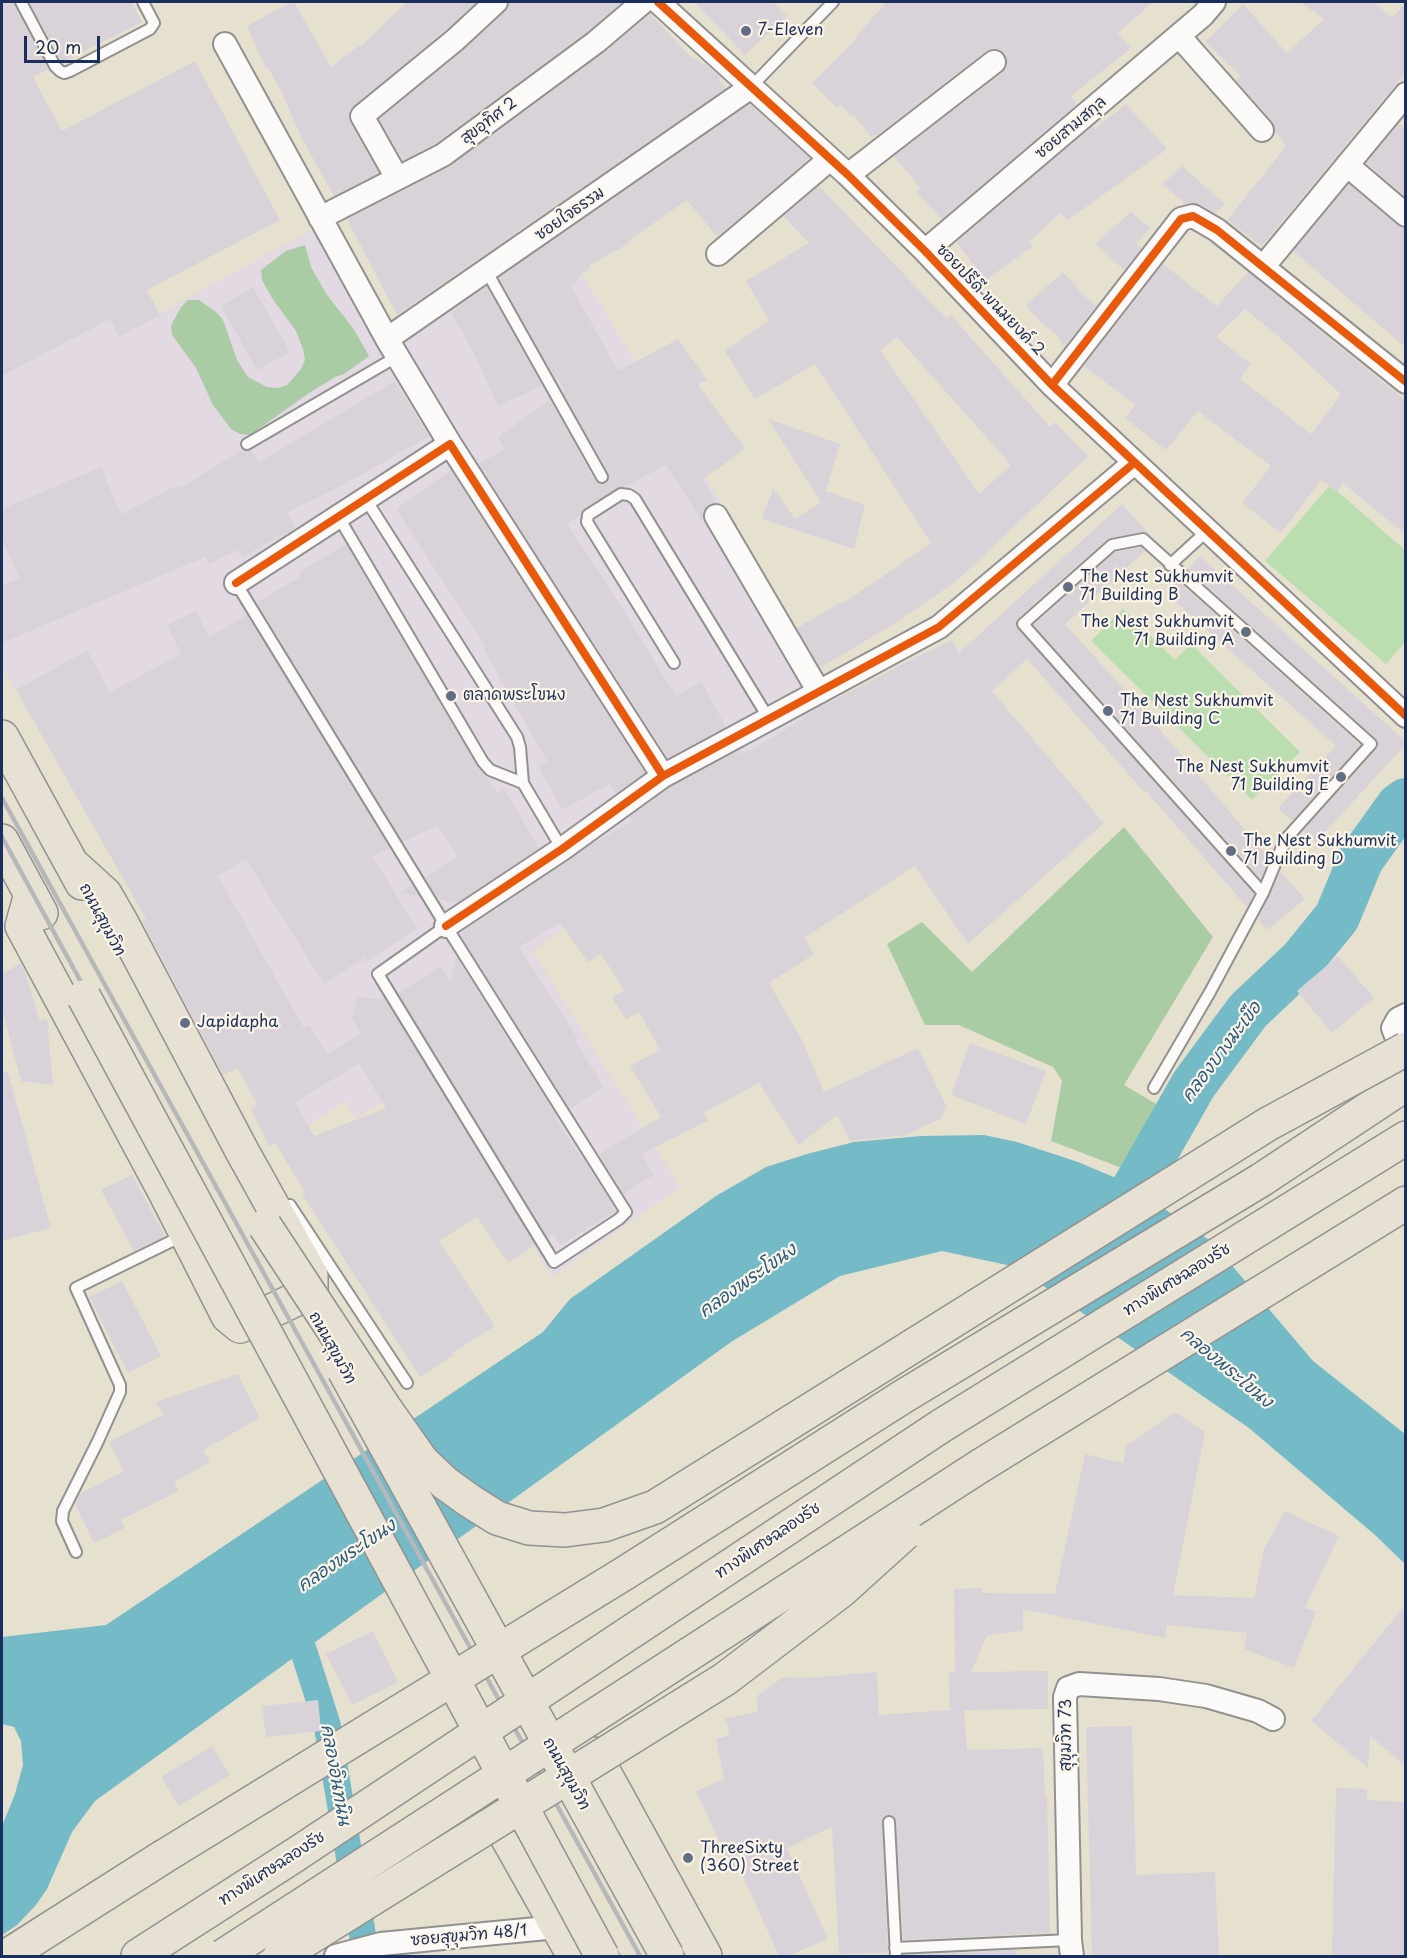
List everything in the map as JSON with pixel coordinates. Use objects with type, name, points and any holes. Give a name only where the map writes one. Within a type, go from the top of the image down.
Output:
[{"type":"main road","name":"ถนนสุขุมวิท","points":[[2,737],[265,1226],[667,1956]]},
{"type":"main road","points":[[2,841],[602,1956]]},
{"type":"main road","points":[[31,894],[22,926],[228,1316],[240,1326],[310,1292],[311,1275],[105,894],[72,864]]},
{"type":"main road","points":[[265,1226],[384,1407],[422,1461],[445,1483],[497,1518],[529,1528],[565,1530],[604,1525],[655,1507],[1268,1124],[1406,1047]]},
{"type":"main road","points":[[7,1956],[904,1396],[1261,1180],[1406,1084]]},
{"type":"main road","name":"ทางพิเศษฉลองรัช","points":[[138,1956],[295,1855],[942,1426],[1406,1138]]},
{"type":"main road","points":[[223,1956],[980,1466],[1406,1203]]},
{"type":"main road","points":[[280,1956],[725,1679],[842,1590],[980,1466]]},
{"type":"main road","points":[[574,1956],[494,1815],[594,1754],[705,1956]]},
{"type":"street","points":[[397,178],[362,116],[455,40],[496,2]]},
{"type":"street","name":"สุขอุทิศ 2","points":[[320,218],[443,155],[596,42],[643,2]]},
{"type":"street","name":"ซอยปรีดี พนมยงค์ 2","points":[[658,2],[848,175],[926,251],[1052,385],[1406,716]]},
{"type":"street","name":"ซอยสามสกุล","points":[[926,251],[1179,36],[1214,2]]},
{"type":"street","points":[[1179,36],[1262,130]]},
{"type":"street","points":[[225,44],[393,348],[450,444],[663,776]]},
{"type":"street","points":[[848,175],[994,62]]},
{"type":"street","name":"ซอยใจธรรม","points":[[393,348],[487,272],[751,87]]},
{"type":"street","points":[[1263,267],[1406,94]]},
{"type":"street","points":[[718,254],[830,159]]},
{"type":"street","points":[[1347,165],[1406,215]]},
{"type":"street","points":[[1052,385],[1181,219],[1193,216],[1263,267],[1406,382]]},
{"type":"street","points":[[236,583],[450,444]]},
{"type":"street","points":[[446,926],[562,849],[663,776],[939,627],[1134,463]]},
{"type":"street","points":[[716,516],[819,692]]},
{"type":"street","points":[[1406,1015],[1398,1019],[1393,1028],[1396,1036],[1406,1047]]},
{"type":"street","name":"สุขุมวิท 73","points":[[1071,1948],[1065,1697],[1068,1688],[1079,1684],[1159,1689],[1206,1696],[1273,1719]]},
{"type":"street","name":"ซอยสุขุมวิท 48/1","points":[[336,1956],[381,1944],[557,1927]]},
{"type":"lane","points":[[21,2],[55,66],[64,73],[150,29],[154,22],[144,2]]},
{"type":"lane","points":[[751,87],[833,2]]},
{"type":"lane","points":[[487,272],[602,477]]},
{"type":"lane","points":[[247,444],[393,348]]},
{"type":"lane","points":[[674,663],[587,522],[588,516],[621,494],[635,499],[769,719]]},
{"type":"lane","points":[[366,498],[517,737],[523,783],[562,849]]},
{"type":"lane","points":[[338,516],[483,762],[490,770],[523,783]]},
{"type":"lane","points":[[1170,565],[1207,531]]},
{"type":"lane","points":[[1154,1088],[1210,992],[1263,893],[1285,840],[1371,744],[1143,539],[1112,545],[1023,624],[1263,893]]},
{"type":"lane","points":[[236,583],[446,926],[626,1212],[554,1262],[378,974],[446,926]]},
{"type":"lane","points":[[204,1078],[264,1167]]},
{"type":"lane","points":[[284,1196],[406,1383]]},
{"type":"lane","points":[[76,1552],[62,1521],[63,1511],[98,1441],[120,1392],[120,1385],[76,1288],[186,1234]]},
{"type":"lane","points":[[888,1822],[896,1952],[1071,1948]]},
{"type":"shaded area","name":"ตลาดพระโขนง","points":[[2,114],[119,336],[331,219],[390,323],[548,218],[859,731],[704,819],[533,952],[680,1187],[552,1277],[423,1077],[355,1119],[346,1101],[308,1125],[50,671],[16,690],[2,669],[2,643],[149,580],[101,467],[2,509],[2,376],[89,330],[2,164]]},
{"type":"shaded area","points":[[2,538],[19,578],[2,586]]},
{"type":"green space","points":[[305,245],[311,267],[327,295],[353,328],[369,356],[344,374],[309,393],[250,435],[240,434],[231,429],[213,405],[196,368],[172,335],[171,326],[181,307],[188,300],[199,300],[223,320],[237,360],[248,377],[267,387],[277,388],[287,385],[301,369],[305,360],[303,349],[296,331],[262,280],[261,270],[286,251]]},
{"type":"green space","points":[[1330,485],[1405,550],[1405,642],[1386,664],[1265,561]]},
{"type":"green space","points":[[1123,609],[1175,660],[1191,644],[1300,752],[1252,800],[1091,641]]},
{"type":"green space","points":[[1124,827],[1213,937],[1124,1085],[1163,1108],[1127,1170],[1051,1141],[1062,1081],[1053,1067],[959,1025],[925,1025],[887,944],[922,922],[972,972]]},
{"type":"water","name":"คลองพระโขนง","points":[[984,1135],[1017,1142],[1078,1162],[1154,1194],[1156,1203],[1212,1242],[1313,1361],[1405,1434],[1405,1564],[1375,1535],[1249,1428],[1016,1267],[942,1251],[840,1276],[731,1342],[95,1801],[72,1832],[47,1889],[36,1905],[17,1925],[2,1935],[2,1826],[15,1794],[23,1765],[21,1741],[14,1727],[2,1724],[2,1637],[106,1625],[543,1332],[570,1299],[716,1196],[766,1167],[854,1142],[921,1136]]},
{"type":"building","points":[[2,2],[14,2],[48,69],[33,77],[62,131],[195,61],[280,220],[147,290],[160,315],[119,337],[110,319],[2,376]]},
{"type":"building","points":[[29,2],[131,2],[142,22],[62,62]]},
{"type":"building","points":[[294,2],[331,67],[361,46],[407,2],[477,2],[350,110],[350,123],[379,173],[334,196],[301,137],[282,93],[268,68],[266,69],[247,26]]},
{"type":"building","points":[[509,2],[623,2],[588,31],[436,143],[403,161],[379,119],[464,50],[505,12]]},
{"type":"building","points":[[694,2],[773,2],[787,16],[745,55]]},
{"type":"building","points":[[886,2],[1153,2],[1118,33],[1131,48],[1071,96],[1077,104],[942,219],[916,192],[920,188],[894,156],[1002,73],[1007,67],[1007,60],[999,49],[986,51],[876,136],[875,134],[871,137],[853,114],[851,116],[841,105],[837,108],[812,83],[856,39]]},
{"type":"building","points":[[1300,2],[1374,2],[1392,18],[1406,2],[1406,72],[1262,246],[1227,220],[1286,146],[1275,131],[1272,121],[1236,80],[1241,76],[1205,42],[1243,4],[1287,53],[1324,19]]},
{"type":"building","points":[[650,14],[692,58],[694,57],[703,65],[705,63],[721,78],[719,80],[726,88],[397,315],[347,219],[451,166],[604,53]]},
{"type":"building","points":[[750,104],[810,158],[717,237],[687,200],[628,241],[629,243],[589,266],[591,268],[578,277],[579,279],[571,286],[618,371],[678,339],[707,380],[698,384],[745,449],[703,479],[717,503],[710,504],[705,509],[702,521],[666,465],[624,487],[617,488],[584,509],[580,515],[567,524],[676,696],[701,681],[726,727],[668,758],[479,464],[504,449],[498,437],[550,400],[595,481],[602,484],[606,483],[609,478],[563,392],[565,391],[558,379],[556,380],[499,278]]},
{"type":"building","points":[[1126,104],[1167,149],[1068,220],[1060,213],[1029,242],[1033,246],[986,280],[957,243],[960,239],[1093,126],[1095,129]]},
{"type":"building","points":[[1399,124],[1406,129],[1406,197],[1366,163]]},
{"type":"building","points":[[1182,166],[1225,204],[1215,213],[1199,204],[1186,204],[1162,184]]},
{"type":"building","points":[[1349,184],[1397,225],[1406,228],[1406,348],[1293,251]]},
{"type":"building","points":[[819,186],[947,319],[951,315],[1050,427],[1055,422],[1088,456],[958,580],[897,622],[820,668],[797,628],[841,602],[840,605],[931,543],[815,364],[755,399],[725,351],[769,320],[746,281],[809,243],[783,216]],"holes":[[[897,337],[1011,465],[979,494],[880,350]]]},
{"type":"building","points":[[1131,212],[1150,228],[1136,244],[1142,248],[1124,270],[1095,244]]},
{"type":"building","points":[[1163,264],[1217,306],[1248,272],[1406,401],[1406,535],[1343,483],[1337,492],[1321,480],[1281,533],[1242,503],[1271,466],[1198,411],[1166,450],[1125,418],[1136,405],[1084,366]],"holes":[[[1245,309],[1341,394],[1311,434],[1240,379],[1251,364],[1216,337]]]},
{"type":"building","points":[[1063,272],[1076,288],[1096,306],[1064,347],[1055,333],[1039,321],[1026,305]]},
{"type":"building","points":[[253,287],[290,352],[257,370],[221,306]]},
{"type":"building","points":[[487,287],[542,386],[498,406],[471,347],[450,312]]},
{"type":"building","points":[[395,381],[429,437],[288,512],[295,528],[243,557],[238,550],[209,564],[205,557],[2,643],[2,586],[19,578],[2,538],[2,509],[101,467],[121,514],[176,486],[178,489],[242,450],[251,450],[259,462]]},
{"type":"building","points":[[768,419],[840,444],[826,491],[865,505],[854,549],[762,519],[773,488],[795,519],[821,502]]},
{"type":"building","points":[[451,470],[645,773],[616,793],[610,783],[562,810],[538,766],[547,761],[483,648],[485,646],[396,509]]},
{"type":"building","points":[[1122,504],[1151,536],[1142,532],[1107,539],[1018,618],[1016,626],[1254,894],[1247,907],[1027,659],[992,691],[1104,823],[968,944],[915,866],[804,938],[814,954],[769,983],[802,1040],[824,1092],[918,1048],[947,1107],[940,1119],[906,1135],[850,1141],[837,1115],[799,1145],[759,1083],[703,1113],[709,1120],[642,1154],[654,1175],[623,1194],[599,1154],[661,1117],[630,1066],[660,1050],[639,1012],[626,1019],[612,998],[624,990],[601,954],[588,962],[560,923],[519,947],[578,1039],[575,1041],[604,1087],[570,1109],[461,936],[463,931],[592,844],[633,821],[630,817],[670,787],[739,750],[741,754],[758,746],[803,719],[802,717],[952,640],[959,653]]},
{"type":"building","points":[[346,544],[477,766],[498,793],[504,788],[539,848],[457,903],[439,900],[425,877],[458,856],[437,826],[403,842],[257,602],[300,577],[298,573]]},
{"type":"building","points":[[1141,547],[1145,551],[1065,624],[1156,725],[1269,858],[1261,879],[1034,625],[1115,552]]},
{"type":"building","points":[[1200,556],[1406,742],[1316,842],[1303,831],[1377,749],[1378,741],[1188,569]]},
{"type":"building","points":[[1177,580],[1360,745],[1292,821],[1278,808],[1336,746],[1166,593]]},
{"type":"building","points":[[196,611],[209,637],[247,615],[390,848],[372,856],[417,929],[364,963],[365,957],[324,984],[246,859],[218,876],[304,1028],[309,1025],[327,1054],[361,1033],[352,1019],[357,997],[385,999],[535,1245],[508,1263],[477,1217],[439,1241],[495,1326],[452,1353],[454,1355],[420,1377],[302,1194],[305,1192],[275,1143],[269,1146],[251,1109],[258,1105],[237,1068],[223,1075],[142,921],[146,919],[16,690],[87,650],[110,692],[181,654],[167,625]],"holes":[[[359,1064],[386,1108],[314,1136],[295,1102]]]},
{"type":"building","points":[[1280,871],[1305,899],[1267,930],[1258,919]]},
{"type":"building","points":[[412,885],[419,896],[400,893]]},
{"type":"building","points":[[1338,956],[1374,998],[1332,1033],[1297,991]]},
{"type":"building","points":[[456,957],[557,1117],[555,1118],[611,1201],[609,1202],[615,1211],[561,1245],[553,1233],[547,1237],[398,993],[441,966],[450,982]]},
{"type":"building","points":[[21,963],[40,1021],[47,1019],[53,1085],[21,1081],[2,1009],[2,974]]},
{"type":"building","points":[[970,1043],[1046,1071],[1026,1124],[951,1095]]},
{"type":"building","points":[[2,1072],[8,1072],[51,1228],[2,1241]]},
{"type":"building","points":[[132,1175],[165,1236],[134,1251],[101,1190]]},
{"type":"building","points":[[122,1281],[161,1356],[128,1373],[89,1297]]},
{"type":"building","points":[[238,1374],[260,1418],[203,1450],[210,1462],[174,1482],[179,1491],[121,1520],[125,1528],[94,1543],[75,1504],[81,1493],[124,1471],[109,1442],[163,1415],[156,1402]]},
{"type":"building","points":[[1175,1412],[1205,1432],[1173,1595],[1254,1598],[1264,1549],[1285,1511],[1339,1536],[1305,1608],[1316,1612],[1294,1668],[1244,1649],[1247,1633],[1167,1625],[1165,1638],[1023,1609],[1023,1631],[987,1635],[971,1672],[1048,1671],[1048,1709],[964,1710],[967,1750],[1043,1748],[1045,1797],[1047,1797],[1050,1933],[903,1940],[896,1822],[893,1816],[888,1815],[883,1818],[882,1822],[888,1952],[839,1954],[832,1827],[787,1848],[828,1939],[788,1956],[779,1956],[740,1870],[734,1873],[696,1791],[724,1779],[716,1739],[730,1735],[725,1718],[758,1712],[757,1696],[783,1677],[806,1678],[877,1672],[879,1715],[950,1710],[949,1672],[955,1672],[954,1589],[982,1588],[982,1593],[1055,1594],[1085,1454],[1123,1463],[1126,1446]]},
{"type":"building","points":[[1406,1604],[1406,1767],[1370,1736],[1368,1768],[1311,1721]]},
{"type":"building","points":[[373,1631],[398,1682],[352,1705],[326,1654]]},
{"type":"building","points":[[318,1700],[321,1731],[266,1737],[262,1706]]},
{"type":"building","points":[[1132,1726],[1136,1875],[1215,1872],[1219,1956],[1092,1956],[1086,1727]]},
{"type":"building","points":[[212,1746],[230,1775],[179,1806],[161,1777]]},
{"type":"building","points":[[1336,1788],[1367,1789],[1367,1800],[1406,1802],[1406,1956],[1332,1956]]},
{"type":"building","points":[[1016,1950],[1016,1956],[913,1956],[913,1955]]},
{"type":"waterway","name":"คลองบางมะเขือ","points":[[1104,1242],[1194,1084],[1248,1011],[1302,960],[1337,917],[1361,859],[1399,806],[1406,801]]},
{"type":"waterway","name":"คลองอินทนิน","points":[[290,1616],[327,1724],[366,1956]]},
{"type":"railway","points":[[2,798],[640,1956]]},
{"type":"railway","points":[[2,837],[434,1630],[619,1956]]},
{"type":"cycle path","points":[[658,2],[848,175],[925,251],[1052,385],[1406,716]]},
{"type":"cycle path","points":[[1052,385],[1181,219],[1193,216],[1217,230],[1406,382]]},
{"type":"cycle path","points":[[236,583],[450,444],[663,776]]},
{"type":"cycle path","points":[[446,926],[562,849],[663,776],[939,627],[1134,463]]},
{"type":"place","name":"7-Eleven","points":[[746,31]]},
{"type":"place","name":"The Nest Sukhumvit 71 Building B","points":[[1068,587]]},
{"type":"place","name":"The Nest Sukhumvit 71 Building A","points":[[1246,632]]},
{"type":"place","name":"ตลาดพระโขนง","points":[[451,696]]},
{"type":"place","name":"The Nest Sukhumvit 71 Building C","points":[[1108,711]]},
{"type":"place","name":"The Nest Sukhumvit 71 Building E","points":[[1341,777]]},
{"type":"place","name":"The Nest Sukhumvit 71 Building D","points":[[1231,851]]},
{"type":"place","name":"Japidapha","points":[[185,1023]]},
{"type":"place","name":"ThreeSixty (360) Street","points":[[688,1858]]}]
